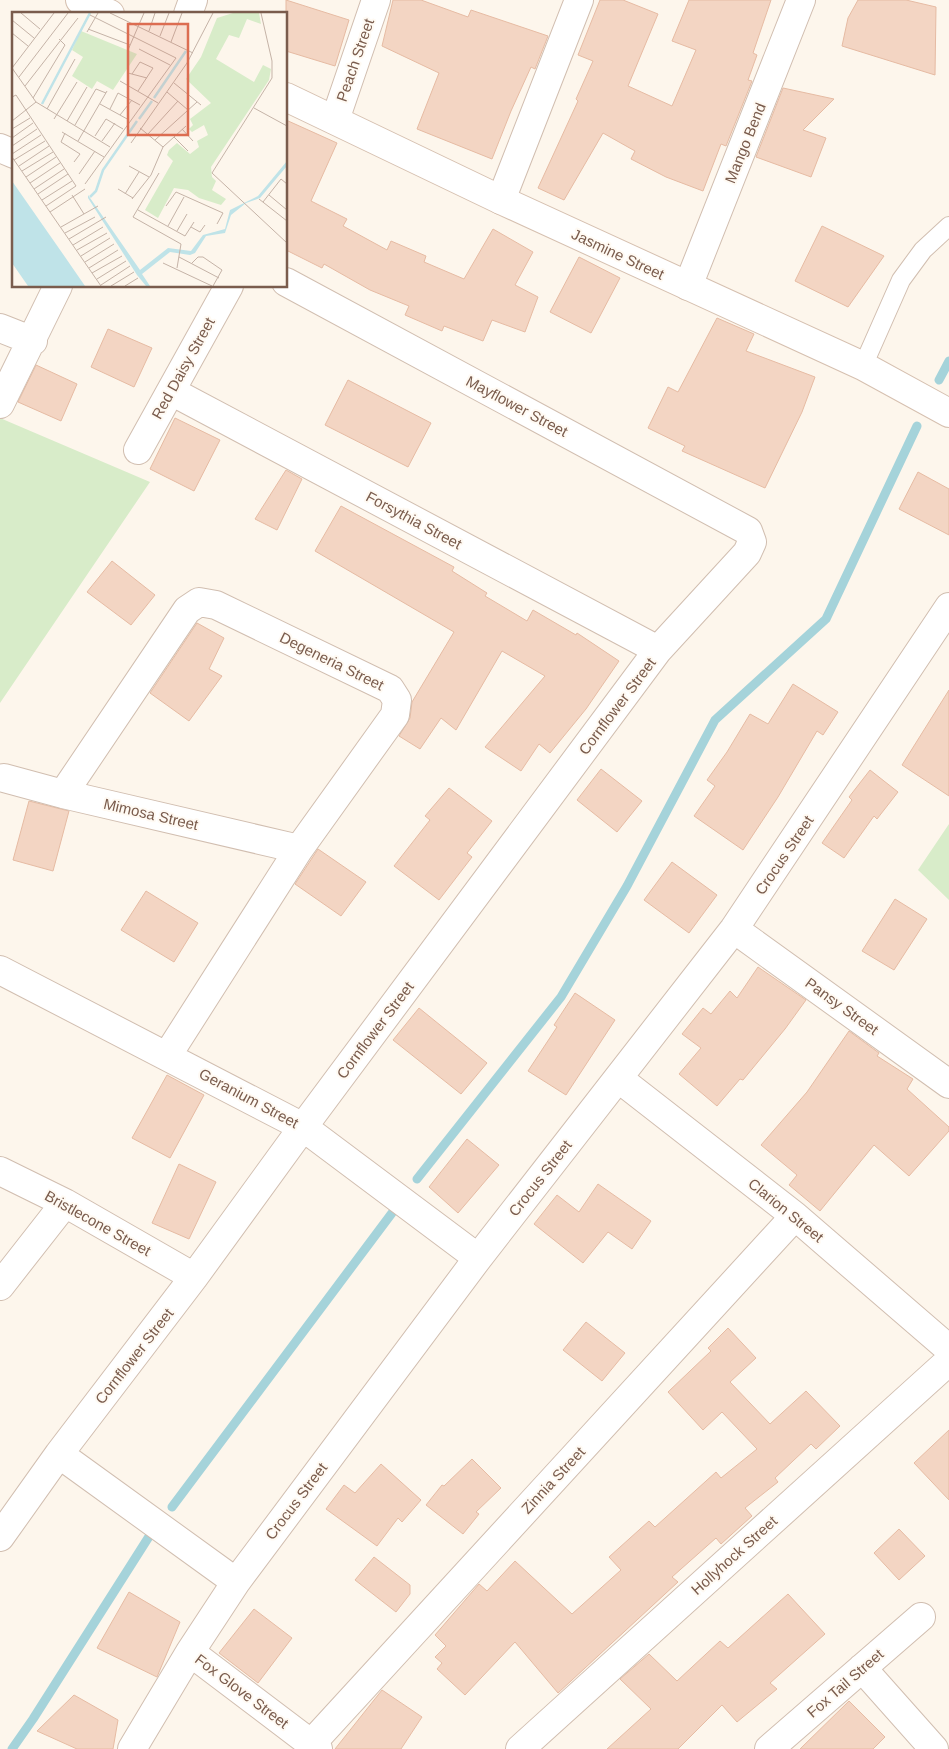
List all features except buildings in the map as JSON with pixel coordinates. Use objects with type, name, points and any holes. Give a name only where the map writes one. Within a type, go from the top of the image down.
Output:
[{"type":"street","points":[[80,0],[106,12]]},
{"type":"street","points":[[189,12],[193,0]]},
{"type":"street","name":"Peach Street","points":[[335,120],[376,0]]},
{"type":"street","points":[[501,200],[579,0]]},
{"type":"street","name":"Mango Bend","points":[[688,286],[801,0]]},
{"type":"street","name":"Jasmine Street","points":[[288,98],[501,200],[863,366],[949,413]]},
{"type":"street","points":[[0,148],[12,153]]},
{"type":"street","name":"Mayflower Street","points":[[288,283],[748,531]]},
{"type":"street","points":[[0,404],[57,288]]},
{"type":"street","name":"Red Daisy Street","points":[[138,450],[227,288]]},
{"type":"street","points":[[0,328],[32,341]]},
{"type":"street","name":"Forsythia Street","points":[[171,391],[658,650]]},
{"type":"street","name":"Cornflower Street","points":[[3,1524],[194,1277],[303,1126],[658,650],[747,553],[752,542],[748,531]]},
{"type":"street","name":"Degeneria Street","points":[[63,794],[186,610],[199,602],[216,605],[390,689],[397,700],[395,715],[299,849],[167,1056]]},
{"type":"street","name":"Crocus Street","points":[[132,1749],[190,1652],[236,1582],[478,1258],[734,928],[949,607]]},
{"type":"street","name":"Mimosa Street","points":[[4,778],[63,794],[299,849]]},
{"type":"street","name":"Pansy Street","points":[[734,928],[949,1084]]},
{"type":"street","name":"Geranium Street","points":[[0,970],[303,1126],[478,1258]]},
{"type":"street","name":"Clarion Street","points":[[618,1078],[795,1216],[949,1349]]},
{"type":"street","name":"Bristlecone Street","points":[[0,1171],[65,1203],[194,1277]]},
{"type":"street","points":[[0,1286],[65,1203]]},
{"type":"street","name":"Zinnia Street","points":[[315,1746],[795,1216]]},
{"type":"street","name":"Hollyhock Street","points":[[520,1749],[949,1361]]},
{"type":"street","points":[[59,1454],[236,1582]]},
{"type":"street","name":"Fox Tail Street","points":[[769,1749],[922,1617]]},
{"type":"street","name":"Fox Glove Street","points":[[190,1652],[315,1746]]},
{"type":"street","points":[[862,1668],[934,1749]]},
{"type":"lane","points":[[863,366],[901,280],[923,250],[949,226]]},
{"type":"green space","points":[[0,418],[150,482],[0,703]]},
{"type":"green space","points":[[949,824],[949,900],[918,870]]},
{"type":"waterway","points":[[939,380],[949,361]]},
{"type":"waterway","points":[[417,1179],[561,997],[627,886],[715,720],[826,619],[917,426]]},
{"type":"waterway","points":[[172,1507],[392,1213]]},
{"type":"waterway","points":[[12,1749],[150,1535]]}]
